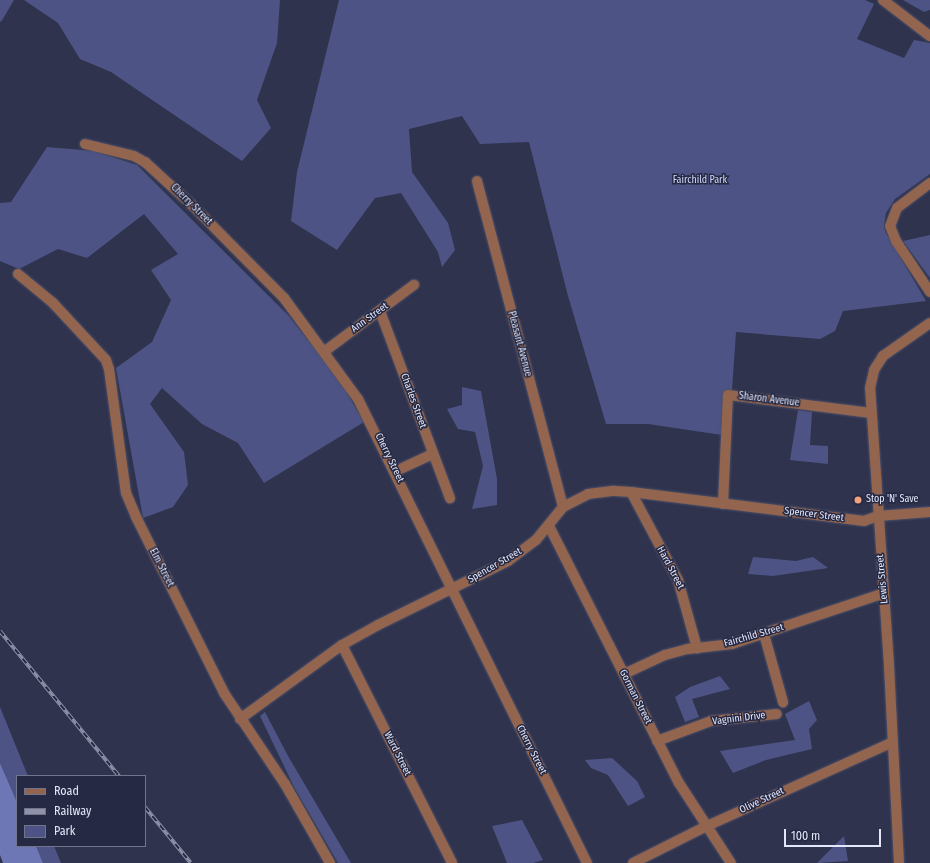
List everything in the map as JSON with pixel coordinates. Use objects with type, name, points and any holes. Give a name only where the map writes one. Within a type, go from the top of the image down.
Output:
[{"type":"street","points":[[883,0],[930,36]]},
{"type":"street","name":"Cherry Street","points":[[85,144],[125,152],[145,162],[192,204],[284,298],[325,351],[358,399],[396,471],[451,590],[588,863]]},
{"type":"street","name":"Pleasant Avenue","points":[[477,181],[563,507]]},
{"type":"street","points":[[930,183],[897,208],[890,226],[896,241],[930,291]]},
{"type":"street","name":"Elm Street","points":[[18,274],[53,303],[106,360],[109,369],[126,493],[194,633],[240,719],[285,784],[330,863]]},
{"type":"street","name":"Ann Street","points":[[325,351],[414,285]]},
{"type":"street","name":"Charles Street","points":[[380,311],[432,454],[450,498]]},
{"type":"street","name":"Lewis Street","points":[[899,863],[884,593],[870,412],[870,388],[878,364],[890,350],[930,323]]},
{"type":"street","name":"Sharon Avenue","points":[[723,504],[728,395],[870,412]]},
{"type":"street","points":[[396,471],[432,454]]},
{"type":"street","name":"Spencer Street","points":[[240,719],[342,645],[378,625],[508,561],[536,540],[563,507],[588,494],[614,491],[631,492],[864,521],[878,516],[930,512]]},
{"type":"street","name":"Hard Street","points":[[631,492],[678,580],[697,648]]},
{"type":"street","name":"Gorman Street","points":[[549,526],[679,783],[732,863]]},
{"type":"street","name":"Fairchild Street","points":[[624,674],[665,655],[697,648],[732,644],[884,593]]},
{"type":"street","points":[[764,634],[783,702]]},
{"type":"street","name":"Ward Street","points":[[342,645],[452,863]]},
{"type":"street","name":"Vagnini Drive","points":[[657,741],[711,721],[777,714]]},
{"type":"street","name":"Olive Street","points":[[633,863],[707,826],[893,742]]},
{"type":"green space","points":[[0,0],[14,0],[1,22],[0,21]]},
{"type":"green space","points":[[24,0],[280,0],[277,43],[257,100],[271,128],[242,161],[111,72],[80,59],[58,23]]},
{"type":"green space","name":"Fairchild Park","points":[[339,0],[865,0],[874,4],[857,39],[904,58],[914,40],[930,43],[930,174],[895,199],[886,213],[884,225],[885,231],[926,301],[843,311],[835,331],[820,339],[736,332],[732,390],[724,391],[722,435],[648,424],[606,424],[568,296],[529,142],[480,144],[462,116],[409,129],[412,172],[448,223],[455,250],[442,267],[438,252],[401,193],[375,198],[337,250],[291,221],[297,172]]},
{"type":"green space","points":[[903,0],[930,0],[930,10],[924,12]]},
{"type":"green space","points":[[47,147],[94,151],[137,165],[288,315],[340,381],[364,422],[264,483],[238,443],[202,424],[162,388],[150,404],[184,452],[188,485],[173,507],[143,518],[116,368],[152,342],[171,300],[151,270],[178,254],[144,214],[87,258],[58,249],[19,269],[0,261],[0,203],[11,202]]},
{"type":"green space","points":[[930,235],[930,278],[903,241]]},
{"type":"green space","points":[[462,387],[481,391],[497,479],[497,505],[472,509],[483,466],[475,432],[458,429],[447,409],[462,405]]},
{"type":"green space","points":[[798,410],[812,412],[810,445],[828,446],[828,464],[790,460]]},
{"type":"green space","points":[[753,557],[796,561],[813,557],[828,568],[773,576],[748,574]]},
{"type":"green space","points":[[720,676],[730,689],[692,699],[699,717],[685,722],[675,697],[690,687]]},
{"type":"green space","points":[[809,701],[817,720],[809,729],[812,749],[766,760],[733,773],[720,751],[795,740],[785,714]]},
{"type":"green space","points":[[0,707],[28,775],[16,775],[16,800],[0,763]]},
{"type":"green space","points":[[265,712],[288,756],[351,863],[338,863],[294,787],[260,716]]},
{"type":"green space","points":[[612,758],[637,781],[645,797],[628,806],[608,775],[591,768],[585,760]]},
{"type":"green space","points":[[522,820],[543,860],[533,863],[507,863],[492,826]]},
{"type":"green space","points":[[844,836],[848,861],[817,863]]},
{"type":"green space","points":[[36,847],[54,847],[61,863],[43,863]]},
{"type":"shaded area","points":[[0,763],[16,800],[16,847],[36,847],[43,863],[3,863],[0,855]]},
{"type":"railway","points":[[0,631],[118,775]]},
{"type":"railway","points":[[146,808],[191,863]]},
{"type":"place","name":"Stop 'N' Save","points":[[858,500]]}]
